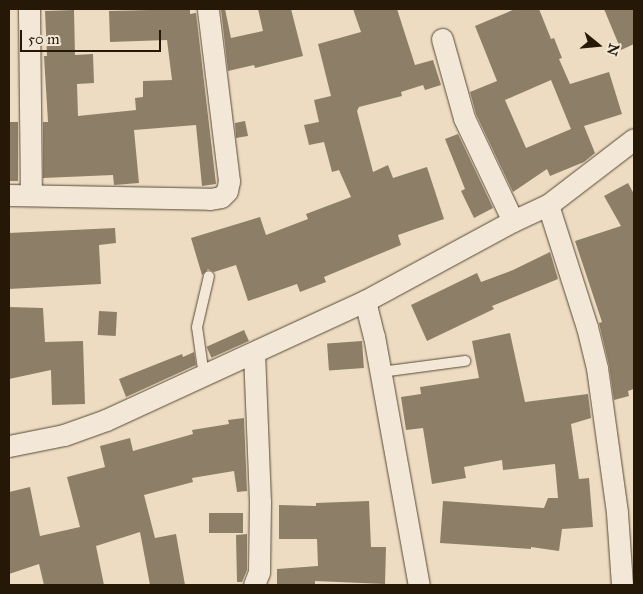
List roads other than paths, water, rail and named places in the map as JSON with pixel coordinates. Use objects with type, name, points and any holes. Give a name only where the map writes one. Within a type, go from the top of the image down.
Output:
[{"type":"street","points":[[30,9],[30,194]]},
{"type":"street","points":[[9,195],[30,194],[210,200],[221,197],[228,191],[229,181],[208,9]]},
{"type":"street","points":[[442,39],[464,118],[513,221]]},
{"type":"street","points":[[9,446],[64,435],[106,420],[365,301],[513,221],[548,205],[634,139]]},
{"type":"street","points":[[548,205],[587,327],[597,368],[617,513],[622,585]]},
{"type":"street","points":[[365,301],[374,336],[419,585]]},
{"type":"street","points":[[254,353],[260,502],[259,572],[254,585]]},
{"type":"lane","points":[[204,376],[197,327],[209,276]]},
{"type":"lane","points":[[380,372],[465,361]]}]
